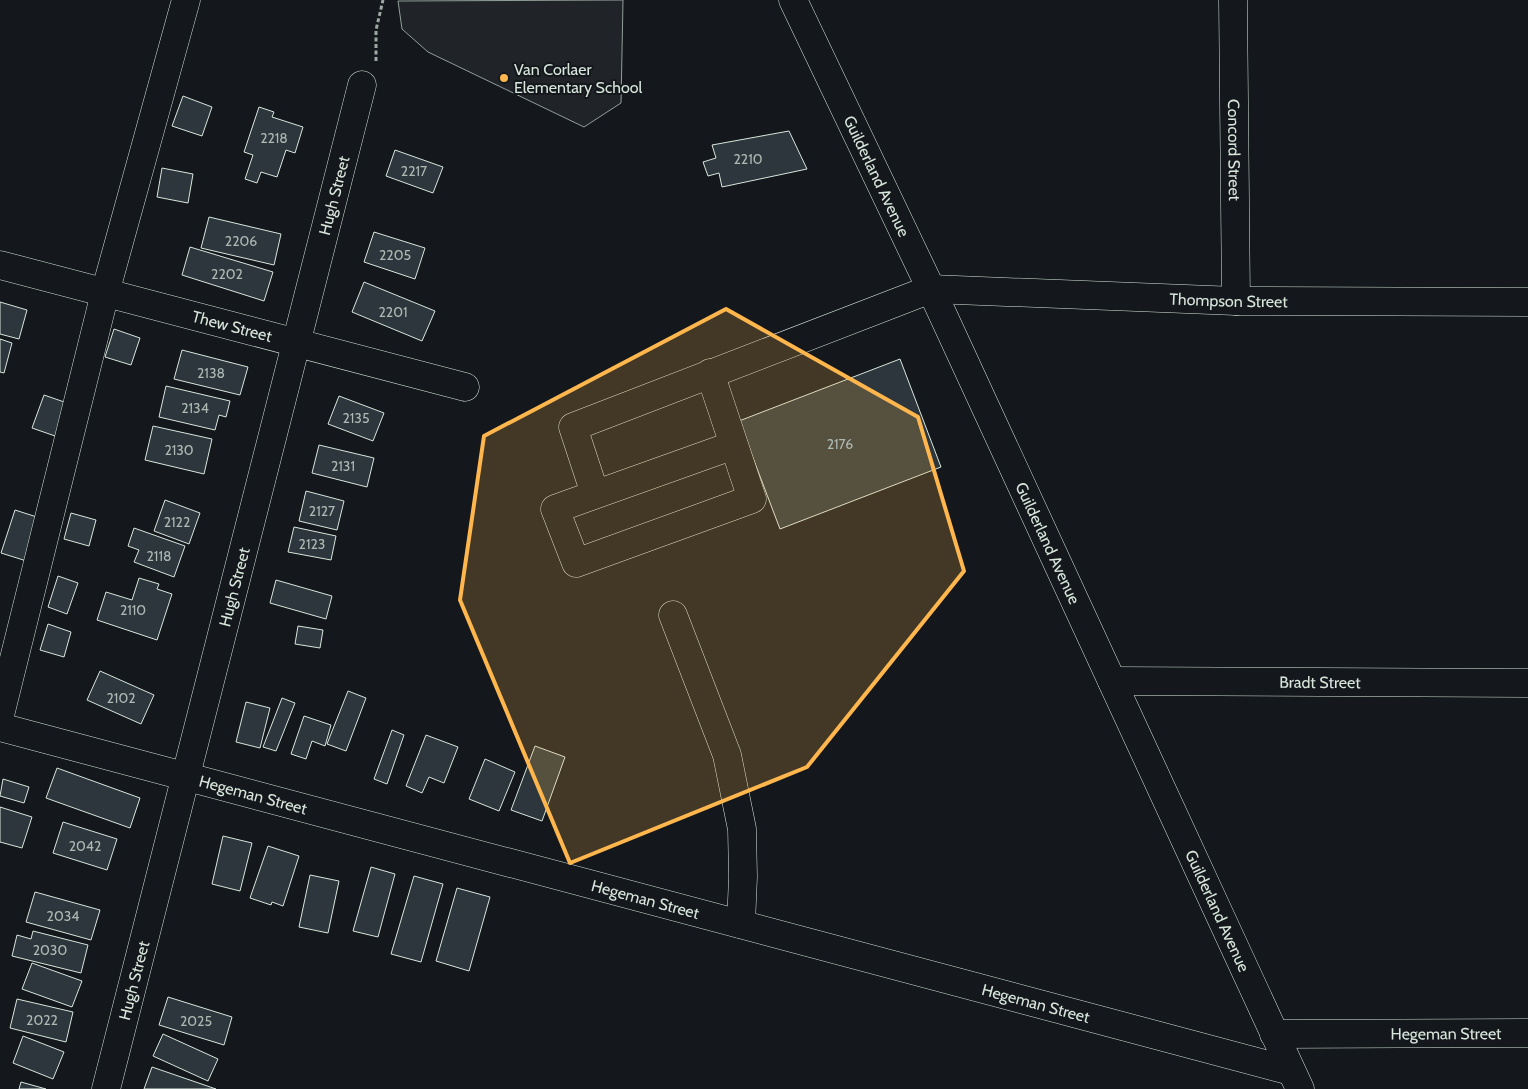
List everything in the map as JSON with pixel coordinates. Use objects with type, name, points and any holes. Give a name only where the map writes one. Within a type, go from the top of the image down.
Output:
[{"type":"street","points":[[0,715],[105,293],[186,0]]},
{"type":"street","name":"Guilderland Avenue","points":[[793,0],[931,289],[1295,1080]]},
{"type":"street","name":"Concord Street","points":[[1233,0],[1236,300]]},
{"type":"street","name":"Hugh Street","points":[[106,1089],[297,344],[371,77]]},
{"type":"street","name":"Thew Street","points":[[0,265],[465,387]]},
{"type":"street","points":[[595,494],[573,427],[931,289]]},
{"type":"street","name":"Thompson Street","points":[[931,289],[1236,300],[1528,302]]},
{"type":"street","points":[[710,373],[734,445],[752,499],[576,563],[555,510],[734,445]]},
{"type":"street","points":[[673,614],[727,755],[742,829],[743,877],[741,924]]},
{"type":"street","name":"Bradt Street","points":[[1112,681],[1528,683]]},
{"type":"street","name":"Hegeman Street","points":[[0,727],[741,924],[1295,1080]]},
{"type":"street","name":"Hegeman Street","points":[[1274,1034],[1528,1033]]},
{"type":"path","points":[[371,77],[376,61],[376,30],[382,0]]},
{"type":"highlighted area","points":[[726,309],[918,417],[964,571],[807,767],[570,863],[460,600],[484,436]]},
{"type":"shaded area","points":[[623,0],[621,103],[584,127],[428,52],[402,29],[398,1]]},
{"type":"building","points":[[183,96],[212,107],[202,136],[172,126]]},
{"type":"building","points":[[259,107],[274,112],[272,117],[303,127],[295,153],[286,150],[277,177],[261,172],[257,183],[245,179],[253,155],[244,152]]},
{"type":"building","points":[[789,131],[807,169],[722,187],[719,173],[708,176],[703,162],[716,158],[712,145]]},
{"type":"building","points":[[395,150],[443,167],[433,193],[386,176]]},
{"type":"building","points":[[162,168],[193,174],[188,203],[157,197]]},
{"type":"building","points":[[209,217],[281,234],[274,265],[201,248]]},
{"type":"building","points":[[374,232],[425,248],[415,279],[364,262]]},
{"type":"building","points":[[190,247],[273,272],[264,301],[182,275]]},
{"type":"building","points":[[364,282],[435,311],[422,341],[352,312]]},
{"type":"building","points":[[0,302],[27,310],[19,339],[0,334]]},
{"type":"building","points":[[114,329],[140,338],[131,365],[105,357]]},
{"type":"building","points":[[0,339],[12,343],[4,373],[0,372]]},
{"type":"building","points":[[182,350],[248,367],[240,395],[174,379]]},
{"type":"building","points":[[900,359],[941,467],[780,529],[739,421]]},
{"type":"building","points":[[166,386],[230,401],[226,417],[219,415],[215,430],[159,417]]},
{"type":"building","points":[[44,395],[70,404],[58,437],[32,428]]},
{"type":"building","points":[[339,396],[384,413],[373,441],[328,424]]},
{"type":"building","points":[[153,426],[212,439],[204,474],[145,460]]},
{"type":"building","points":[[319,445],[374,458],[367,487],[312,473]]},
{"type":"building","points":[[306,491],[344,501],[337,530],[299,521]]},
{"type":"building","points":[[165,500],[200,513],[189,544],[154,531]]},
{"type":"building","points":[[15,510],[40,518],[33,563],[1,553]]},
{"type":"building","points":[[71,513],[96,520],[89,546],[64,539]]},
{"type":"building","points":[[294,527],[336,536],[331,560],[288,552]]},
{"type":"building","points":[[134,528],[185,546],[174,577],[134,562],[139,550],[128,546]]},
{"type":"building","points":[[58,576],[78,583],[67,614],[48,607]]},
{"type":"building","points":[[139,578],[159,584],[157,589],[172,594],[157,640],[97,620],[106,592],[132,600]]},
{"type":"building","points":[[276,580],[332,596],[326,619],[270,603]]},
{"type":"building","points":[[48,624],[71,632],[64,657],[40,650]]},
{"type":"building","points":[[298,626],[323,630],[320,648],[295,644]]},
{"type":"building","points":[[100,671],[154,695],[141,724],[87,700]]},
{"type":"building","points":[[348,691],[366,698],[346,751],[327,744]]},
{"type":"building","points":[[282,698],[295,703],[276,751],[263,747]]},
{"type":"building","points":[[246,702],[270,708],[260,748],[236,742]]},
{"type":"building","points":[[304,716],[331,725],[325,746],[312,741],[306,759],[291,754]]},
{"type":"building","points":[[392,730],[404,735],[387,784],[374,779]]},
{"type":"building","points":[[426,735],[458,747],[444,783],[429,777],[422,793],[406,786]]},
{"type":"building","points":[[535,746],[565,757],[542,821],[511,810]]},
{"type":"building","points":[[485,759],[515,772],[499,811],[469,799]]},
{"type":"building","points":[[57,768],[140,798],[130,828],[46,798]]},
{"type":"building","points":[[3,779],[29,787],[24,803],[0,796]]},
{"type":"building","points":[[0,807],[32,817],[22,848],[0,842]]},
{"type":"building","points":[[63,822],[117,839],[107,870],[53,853]]},
{"type":"building","points":[[223,836],[252,843],[240,891],[212,884]]},
{"type":"building","points":[[268,846],[299,856],[283,906],[272,902],[271,905],[250,898]]},
{"type":"building","points":[[371,867],[395,874],[378,937],[353,931]]},
{"type":"building","points":[[310,875],[339,881],[328,933],[299,927]]},
{"type":"building","points":[[414,876],[443,884],[421,962],[391,954]]},
{"type":"building","points":[[457,888],[490,897],[469,971],[436,961]]},
{"type":"building","points":[[35,892],[100,910],[91,940],[26,922]]},
{"type":"building","points":[[33,931],[88,945],[81,973],[12,956],[17,935],[31,939]]},
{"type":"building","points":[[32,963],[82,981],[72,1007],[22,989]]},
{"type":"building","points":[[168,997],[232,1017],[224,1045],[159,1025]]},
{"type":"building","points":[[17,999],[73,1012],[66,1042],[10,1028]]},
{"type":"building","points":[[163,1034],[218,1059],[208,1081],[153,1056]]},
{"type":"building","points":[[23,1036],[64,1052],[53,1079],[13,1063]]},
{"type":"building","points":[[152,1067],[216,1089],[144,1089]]},
{"type":"building","points":[[21,1082],[46,1089],[19,1089]]},
{"type":"place","name":"Van Corlaer Elementary School","points":[[504,78]]}]
